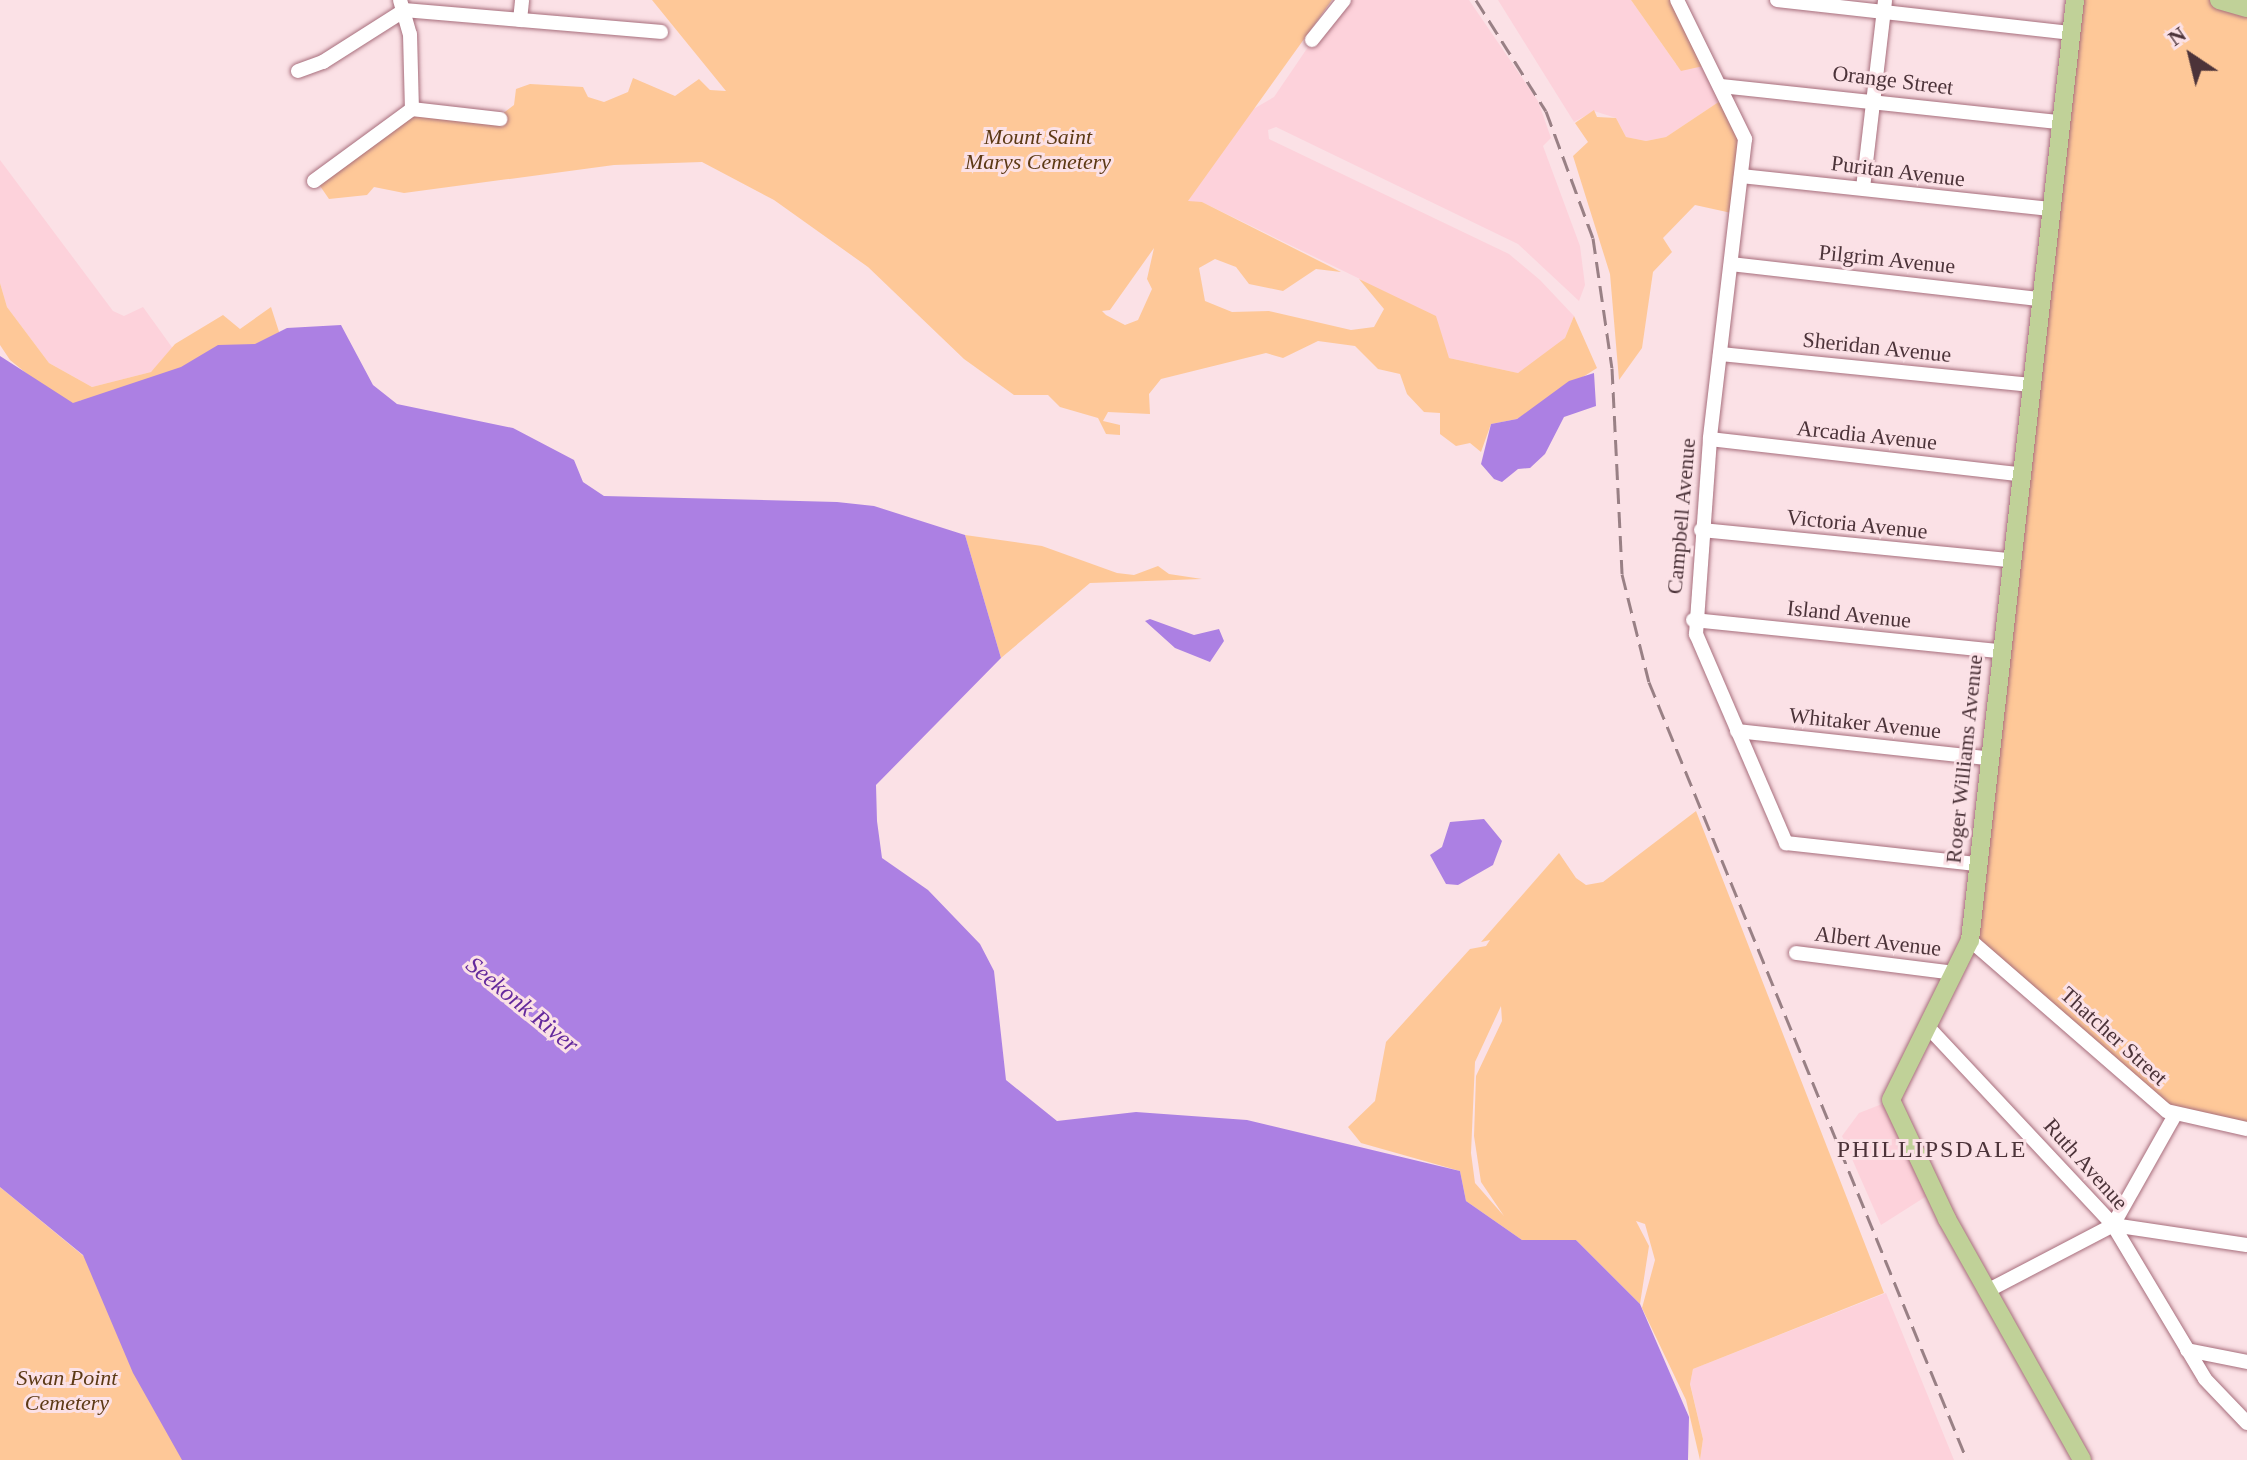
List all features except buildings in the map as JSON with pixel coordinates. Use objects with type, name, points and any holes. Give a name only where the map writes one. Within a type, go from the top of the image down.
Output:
[{"type":"main road","name":"Roger Williams Avenue","points":[[2075,0],[2038,299],[1970,940],[1891,1107],[1987,1291],[2082,1460]]},
{"type":"main road","points":[[2219,0],[2247,8]]},
{"type":"street","points":[[520,20],[522,0]]},
{"type":"street","points":[[1312,40],[1344,0]]},
{"type":"street","name":"Campbell Avenue","points":[[1677,0],[1744,132],[1693,620],[1786,843],[1976,864]]},
{"type":"street","points":[[1777,0],[1884,6],[2072,33]]},
{"type":"street","points":[[402,5],[412,109]]},
{"type":"street","points":[[298,71],[323,62],[402,5],[520,20],[661,32]]},
{"type":"street","points":[[1863,188],[1884,6]]},
{"type":"street","name":"Orange Street","points":[[1721,86],[1873,99],[2060,122]]},
{"type":"street","points":[[314,181],[412,109],[500,119]]},
{"type":"street","name":"Puritan Avenue","points":[[1741,176],[2050,209]]},
{"type":"street","name":"Pilgrim Avenue","points":[[1731,264],[2038,299]]},
{"type":"street","name":"Sheridan Avenue","points":[[1720,354],[2029,385]]},
{"type":"street","name":"Arcadia Avenue","points":[[1710,439],[2019,474]]},
{"type":"street","name":"Victoria Avenue","points":[[1701,530],[2009,560]]},
{"type":"street","name":"Island Avenue","points":[[1693,620],[2000,651]]},
{"type":"street","name":"Whitaker Avenue","points":[[1737,731],[1987,758]]},
{"type":"street","name":"Thatcher Street","points":[[1970,940],[2175,1115],[2247,1129]]},
{"type":"street","name":"Albert Avenue","points":[[1796,953],[1954,973]]},
{"type":"street","name":"Ruth Avenue","points":[[1928,1027],[2113,1225],[2187,1350],[2247,1423]]},
{"type":"street","points":[[1987,1291],[2113,1225],[2175,1115]]},
{"type":"street","points":[[2113,1225],[2247,1245]]},
{"type":"street","points":[[2187,1350],[2247,1362]]},
{"type":"shaded area","points":[[1340,0],[1469,0],[1538,101],[1551,138],[1543,146],[1580,246],[1585,285],[1579,301],[1518,244],[1276,127],[1268,130],[1269,139],[1509,254],[1540,280],[1574,316],[1565,338],[1536,365],[1518,373],[1449,358],[1360,279],[1202,202],[1181,202],[1229,123],[1274,97]]},
{"type":"shaded area","points":[[1498,0],[1631,0],[1676,64],[1708,65],[1723,99],[1666,137],[1646,141],[1626,137],[1616,118],[1594,111],[1574,122]]},
{"type":"shaded area","points":[[0,160],[113,311],[124,316],[143,307],[174,350],[151,372],[92,387],[49,363],[7,307],[0,283]]},
{"type":"shaded area","points":[[1882,1104],[1933,1192],[1881,1225],[1842,1136],[1859,1113]]},
{"type":"shaded area","points":[[1886,1293],[1954,1460],[1700,1460],[1703,1439],[1690,1383],[1693,1369]]},
{"type":"green space","name":"Mount Saint Marys Cemetery","points":[[652,0],[1332,0],[1188,201],[1202,202],[1341,272],[1316,269],[1283,291],[1249,284],[1236,267],[1215,259],[1199,268],[1205,301],[1232,312],[1269,311],[1351,330],[1374,327],[1384,309],[1359,279],[1436,316],[1449,358],[1518,373],[1565,338],[1574,316],[1597,368],[1517,419],[1491,424],[1481,452],[1470,443],[1456,446],[1440,434],[1440,413],[1424,412],[1407,394],[1400,374],[1378,369],[1355,346],[1318,341],[1283,358],[1266,353],[1161,379],[1149,394],[1150,414],[1108,412],[1103,421],[1120,425],[1120,435],[1106,434],[1098,418],[1060,407],[1048,395],[1014,395],[964,359],[868,267],[774,200],[702,162],[614,165],[404,193],[374,187],[367,195],[329,199],[318,183],[412,112],[497,118],[514,105],[516,89],[530,84],[583,87],[588,97],[604,102],[628,92],[633,78],[675,96],[699,79],[710,90],[726,91]],"holes":[[[1154,248],[1147,279],[1152,289],[1138,320],[1125,325],[1102,311],[1110,310]]]},
{"type":"green space","points":[[1631,0],[1679,0],[1708,65],[1681,71]]},
{"type":"green space","points":[[2078,0],[2224,0],[2247,8],[2247,1135],[2175,1120],[1972,943]]},
{"type":"green space","points":[[1723,99],[1744,137],[1736,214],[1695,205],[1663,238],[1672,252],[1653,272],[1642,348],[1619,380],[1610,274],[1573,156],[1588,142],[1575,123],[1594,110],[1597,117],[1616,118],[1626,137],[1646,141],[1666,137]]},
{"type":"green space","points":[[0,283],[7,307],[49,363],[92,387],[151,372],[175,344],[223,315],[240,329],[271,307],[282,341],[97,415],[81,400],[71,410],[10,360],[0,345]]},
{"type":"green space","points":[[965,535],[1042,546],[1117,573],[1134,575],[1158,566],[1169,574],[1202,579],[1090,583],[1001,658]]},
{"type":"green space","points":[[1696,811],[1884,1293],[1693,1369],[1690,1384],[1703,1439],[1700,1460],[1686,1400],[1642,1308],[1655,1260],[1645,1224],[1636,1221],[1649,1246],[1640,1304],[1576,1240],[1522,1240],[1466,1201],[1460,1171],[1361,1143],[1348,1127],[1375,1101],[1386,1042],[1470,949],[1486,946],[1490,940],[1481,942],[1559,853],[1576,878],[1586,885],[1603,882]],"holes":[[[1501,1006],[1502,1021],[1476,1076],[1474,1136],[1481,1182],[1504,1216],[1475,1183],[1471,1153],[1475,1062]]]},
{"type":"green space","name":"Swan Point Cemetery","points":[[0,1187],[86,1258],[201,1460],[0,1460]]},
{"type":"water","name":"Seekonk River","points":[[341,325],[373,385],[397,404],[513,428],[574,460],[583,482],[604,496],[837,502],[874,506],[965,535],[1001,658],[876,785],[877,821],[882,858],[928,890],[980,944],[994,971],[1006,1080],[1057,1121],[1136,1112],[1247,1120],[1460,1171],[1466,1201],[1522,1240],[1576,1240],[1640,1304],[1689,1417],[1688,1460],[182,1460],[133,1373],[83,1255],[0,1187],[0,356],[73,403],[181,367],[218,345],[255,344],[287,328]]},
{"type":"water","points":[[1594,373],[1596,406],[1564,417],[1545,454],[1530,468],[1518,469],[1502,482],[1494,479],[1481,464],[1491,424],[1517,419],[1569,381]]},
{"type":"water","points":[[1150,619],[1194,635],[1219,629],[1224,641],[1210,662],[1175,648],[1145,621]]},
{"type":"water","points":[[1484,819],[1502,841],[1493,865],[1458,885],[1446,884],[1430,855],[1442,847],[1450,822]]},
{"type":"railway","points":[[1476,0],[1546,111],[1593,238],[1612,368],[1622,574],[1649,682],[1967,1460]]},
{"type":"district","name":"PHILLIPSDALE","points":[[1932,1150]]}]
